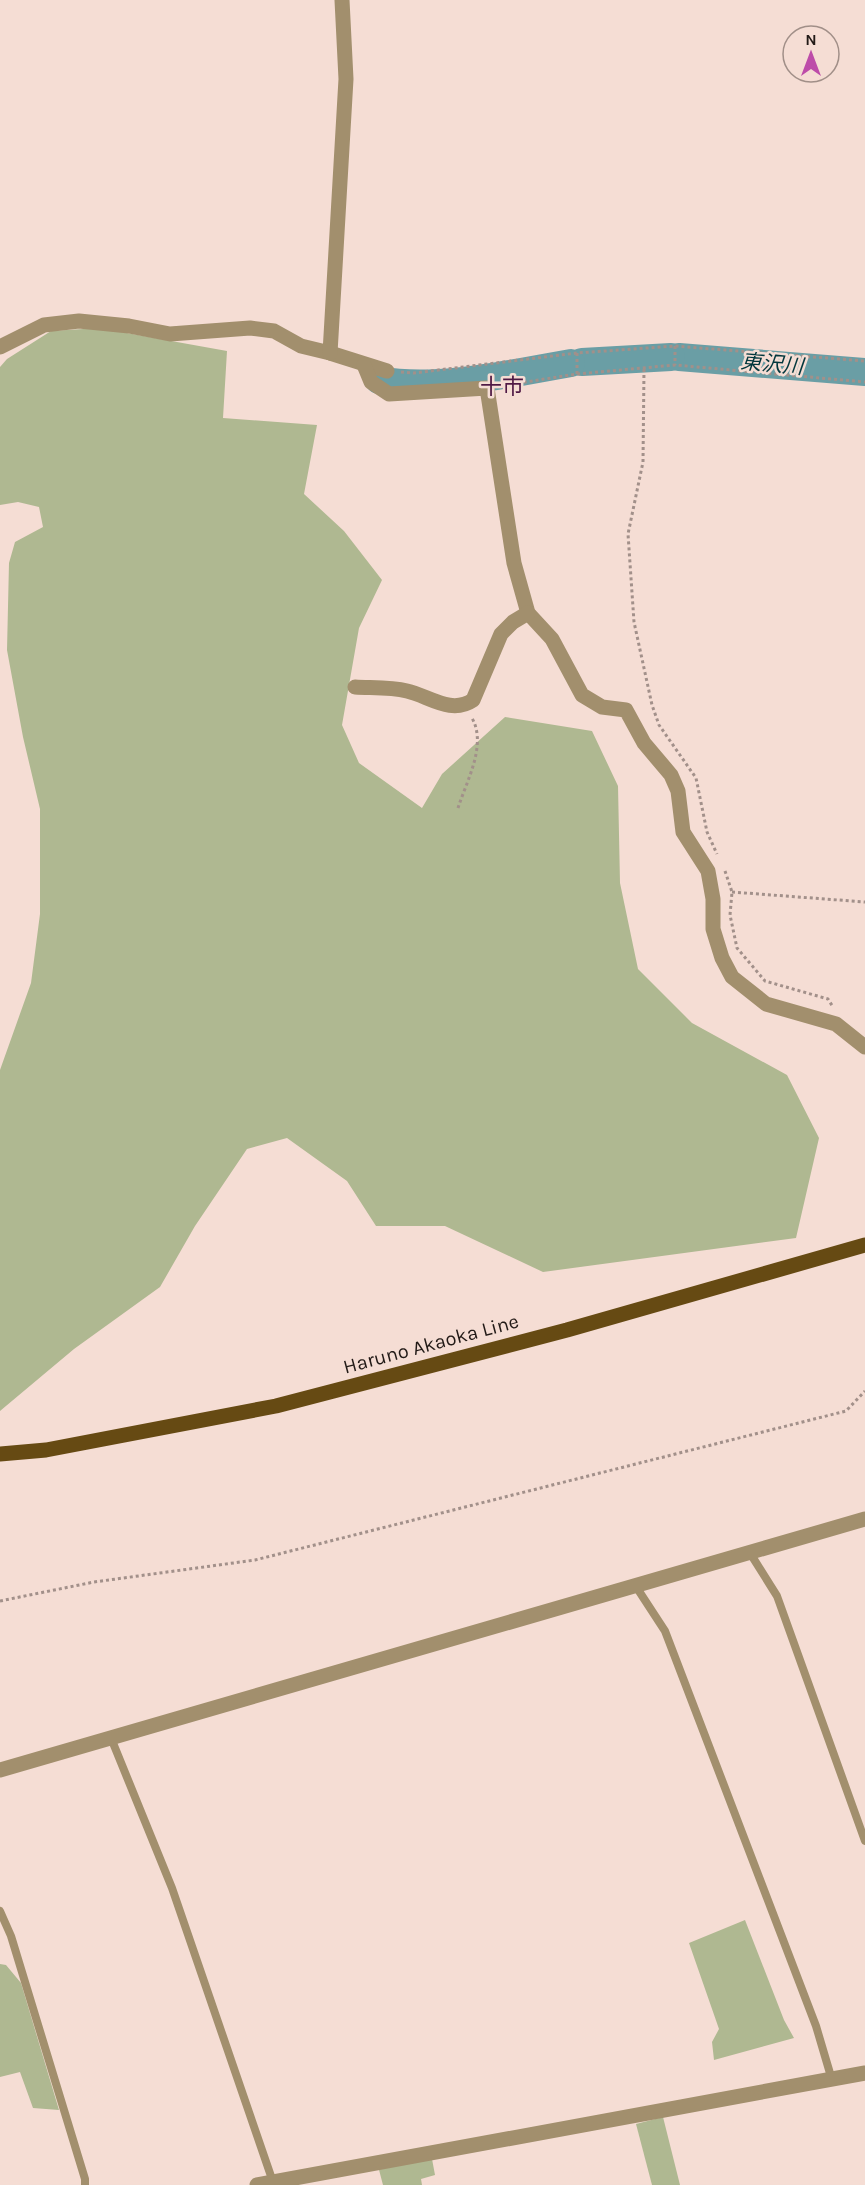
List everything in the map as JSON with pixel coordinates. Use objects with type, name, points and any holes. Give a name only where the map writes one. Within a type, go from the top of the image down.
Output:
[{"type":"main road","name":"Haruno Akaoka Line","points":[[0,1454],[46,1450],[276,1406],[567,1330],[865,1245]]},
{"type":"street","points":[[330,353],[346,79],[342,0]]},
{"type":"street","points":[[0,347],[44,325],[79,321],[129,326],[170,334],[250,328],[274,332],[301,346],[387,371]]},
{"type":"street","points":[[364,365],[371,382],[389,394],[487,388],[514,563],[528,613],[552,639],[582,695],[602,707],[626,710],[644,743],[671,775],[678,791],[683,832],[708,871],[713,898],[713,929],[722,958],[732,977],[766,1004],[836,1024],[865,1047]]},
{"type":"street","points":[[355,687],[407,691],[438,704],[465,706],[473,700],[501,634],[513,622],[528,613]]},
{"type":"street","points":[[0,1770],[865,1519]]},
{"type":"street","points":[[257,2185],[865,2073]]},
{"type":"lane","points":[[750,1553],[777,1596],[865,1841]]},
{"type":"lane","points":[[635,1586],[669,1641],[816,2026],[832,2080]]},
{"type":"lane","points":[[111,1738],[172,1888],[273,2182]]},
{"type":"lane","points":[[0,1911],[15,1947],[85,2185]]},
{"type":"path","points":[[675,346],[675,365]]},
{"type":"path","points":[[387,371],[414,373],[577,353],[675,346],[865,361]]},
{"type":"path","points":[[577,353],[577,374]]},
{"type":"path","points":[[487,388],[577,374],[675,365],[865,382]]},
{"type":"path","points":[[645,369],[643,462],[628,534],[634,622],[652,705],[659,724],[696,778],[707,832],[730,882],[732,892],[730,915],[737,948],[765,981],[828,999],[837,1012],[836,1024]]},
{"type":"path","points":[[458,808],[475,757],[478,739],[478,728],[465,706]]},
{"type":"path","points":[[732,892],[865,902]]},
{"type":"path","points":[[0,1601],[94,1581],[255,1560],[846,1411],[865,1391]]},
{"type":"green space","points":[[99,328],[227,351],[223,418],[317,425],[304,494],[344,531],[382,580],[359,628],[342,725],[359,763],[422,808],[442,774],[505,717],[592,731],[618,786],[620,883],[638,969],[692,1023],[787,1075],[819,1138],[796,1238],[543,1272],[445,1226],[376,1226],[347,1181],[287,1138],[247,1149],[195,1226],[160,1287],[74,1349],[0,1411],[0,1070],[31,983],[40,914],[40,809],[23,737],[7,650],[9,563],[15,542],[43,527],[39,507],[18,502],[0,505],[0,367],[7,359],[51,331]]},
{"type":"green space","points":[[745,1920],[784,2020],[794,2038],[714,2060],[712,2042],[719,2029],[689,1943]]},
{"type":"green space","points":[[0,1964],[6,1965],[21,1983],[59,2110],[33,2108],[20,2072],[0,2077]]},
{"type":"green space","points":[[663,2117],[680,2185],[652,2185],[636,2124]]},
{"type":"green space","points":[[432,2159],[435,2175],[421,2179],[422,2185],[383,2185],[378,2166]]},
{"type":"waterway","name":"東沢川","points":[[582,362],[671,357]]},
{"type":"waterway","name":"東沢川","points":[[679,357],[865,372]]},
{"type":"waterway","name":"東沢川","points":[[379,380],[402,383],[450,382],[500,376],[571,363]]},
{"type":"district","name":"十市","points":[[502,387]]}]
